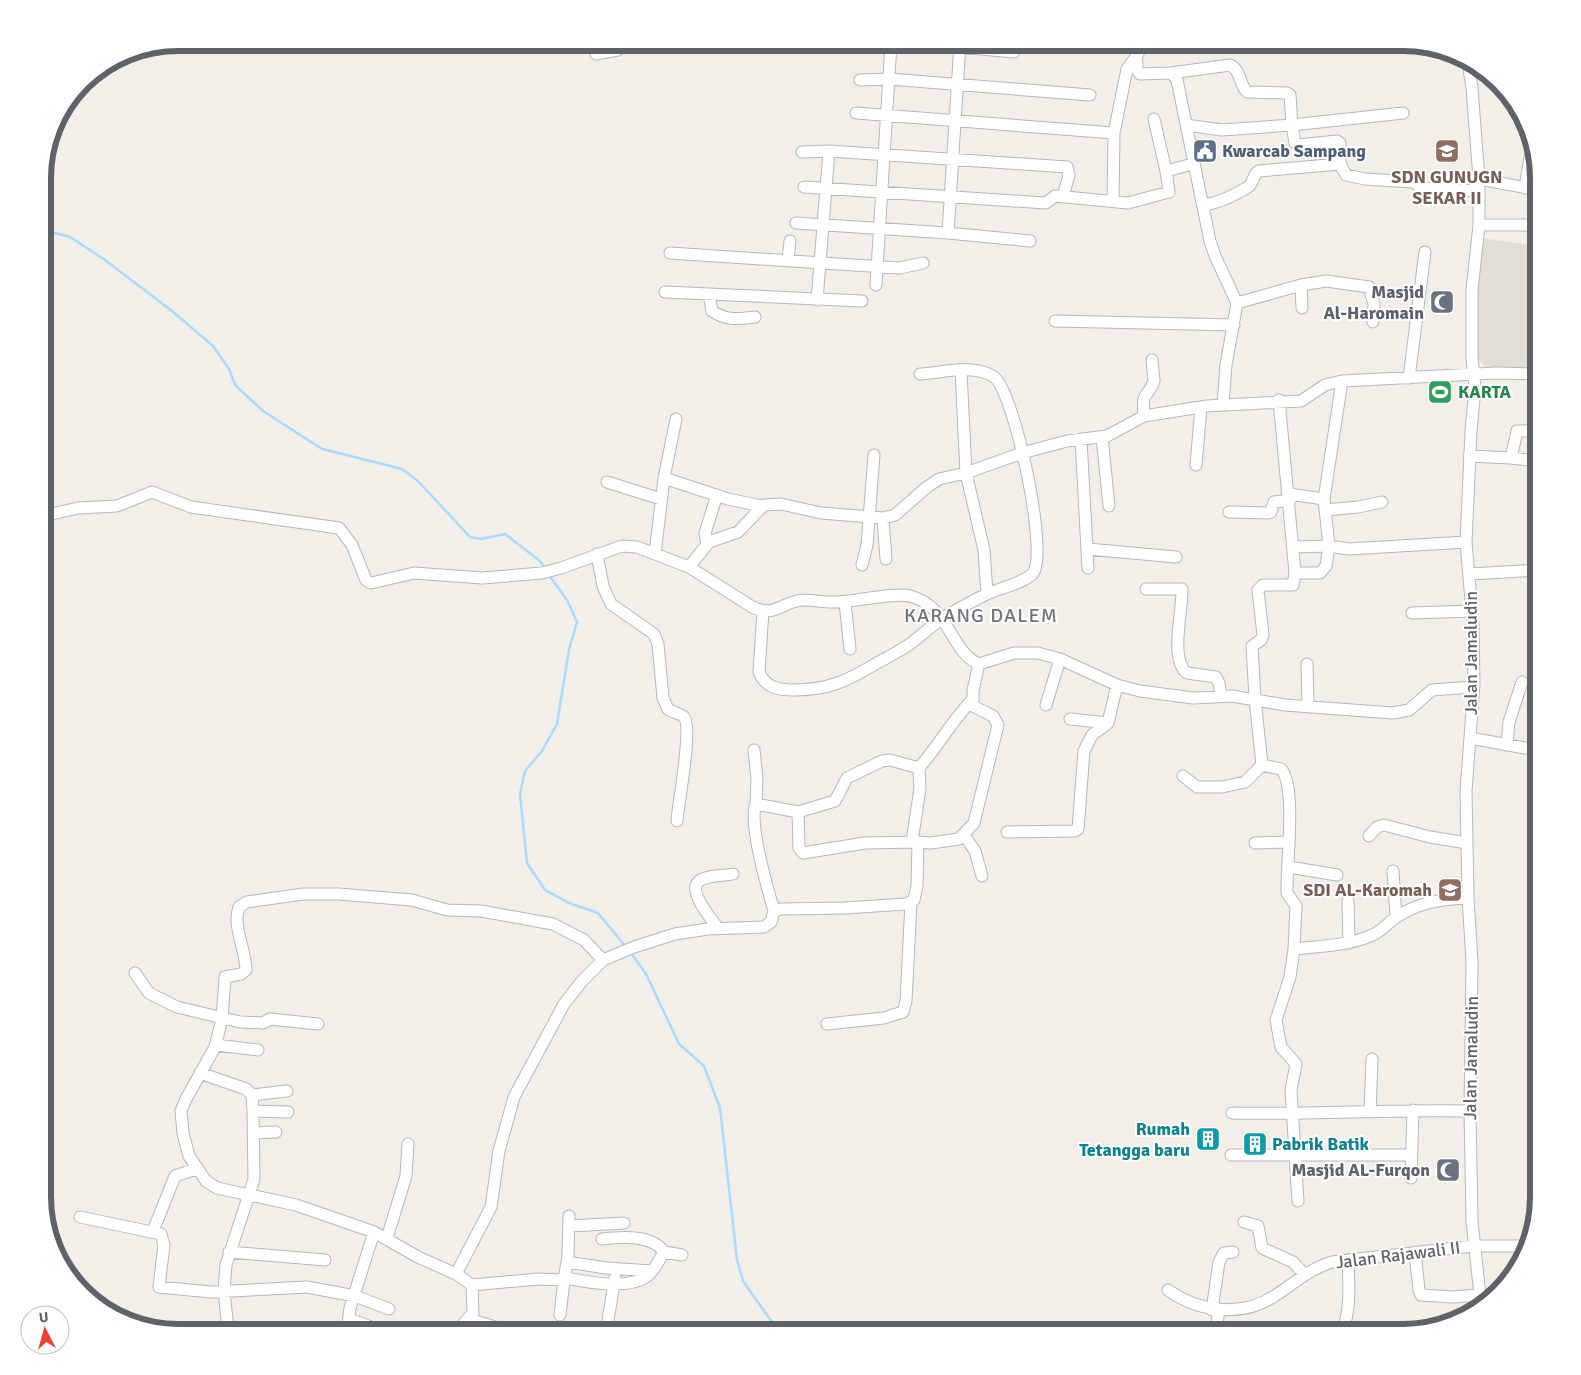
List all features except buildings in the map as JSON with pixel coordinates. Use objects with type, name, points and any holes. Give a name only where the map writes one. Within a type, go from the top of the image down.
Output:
[{"type":"street","points":[[596,54],[612,51]]},
{"type":"street","points":[[876,285],[891,51]]},
{"type":"street","points":[[948,233],[959,51]]},
{"type":"street","points":[[1007,51],[1014,52]]},
{"type":"street","points":[[1113,201],[1114,133],[1127,69],[1136,51]]},
{"type":"street","points":[[1137,51],[1137,70],[1140,74],[1171,73],[1230,64],[1238,73],[1242,86],[1247,92],[1287,92],[1290,95],[1295,143],[1298,146],[1340,143],[1340,164],[1346,175],[1365,179],[1413,182],[1422,188],[1478,192]]},
{"type":"street","name":"Jalan Jamaludin","points":[[1469,70],[1479,179],[1479,225],[1472,290],[1475,388],[1469,456],[1466,542],[1472,611],[1473,687],[1466,790],[1468,898],[1472,961],[1470,1111],[1473,1246],[1480,1297]]},
{"type":"street","points":[[1171,73],[1177,80],[1193,164],[1214,256],[1237,303],[1226,365],[1223,405]]},
{"type":"street","points":[[860,80],[889,79],[1090,95]]},
{"type":"street","points":[[856,113],[1114,133]]},
{"type":"street","points":[[1186,125],[1222,130],[1292,125],[1403,113]]},
{"type":"street","points":[[804,187],[950,195],[1046,203],[1054,196],[1063,196],[1128,203],[1169,192],[1154,119]]},
{"type":"street","points":[[817,300],[829,151]]},
{"type":"street","points":[[802,152],[829,151],[883,154],[1067,167],[1069,175],[1063,196]]},
{"type":"street","points":[[1166,171],[1193,164]]},
{"type":"street","points":[[1203,205],[1215,204],[1248,187],[1254,174],[1259,171],[1340,164]]},
{"type":"street","points":[[1524,188],[1528,165]]},
{"type":"street","points":[[1479,179],[1530,189]]},
{"type":"street","points":[[796,224],[880,228],[1030,241]]},
{"type":"street","points":[[1479,225],[1530,225]]},
{"type":"street","points":[[788,260],[790,241]]},
{"type":"street","points":[[1409,378],[1425,252]]},
{"type":"street","points":[[670,254],[900,268],[923,263]]},
{"type":"street","points":[[1237,303],[1300,285],[1326,281],[1369,287],[1374,304],[1373,322]]},
{"type":"street","points":[[1300,285],[1302,308]]},
{"type":"street","points":[[665,292],[862,301]]},
{"type":"street","points":[[709,294],[712,311],[722,317],[736,319],[755,316]]},
{"type":"street","points":[[1055,321],[1234,325]]},
{"type":"street","points":[[1144,416],[1142,401],[1145,393],[1154,381],[1152,360]]},
{"type":"street","points":[[961,371],[966,473],[984,550],[987,594]]},
{"type":"street","points":[[763,611],[760,672],[766,683],[779,690],[816,690],[842,683],[908,645],[943,618],[987,594],[1028,578],[1036,569],[1037,543],[1032,494],[1009,404],[998,380],[992,375],[981,372],[961,371],[920,374]]},
{"type":"street","points":[[664,478],[717,495],[761,506],[782,504],[821,513],[883,518],[895,515],[927,486],[939,479],[966,473],[1022,454],[1081,439],[1102,437],[1118,432],[1144,416],[1201,407],[1279,400],[1301,400],[1325,385],[1342,381],[1474,374],[1530,374]]},
{"type":"street","points":[[1295,573],[1320,574],[1326,566],[1329,546],[1324,504],[1342,381]]},
{"type":"street","points":[[1183,776],[1197,787],[1235,785],[1251,778],[1262,765],[1254,699],[1252,646],[1261,640],[1263,635],[1258,590],[1263,585],[1293,585],[1295,573],[1279,400]]},
{"type":"street","points":[[1196,465],[1201,407]]},
{"type":"street","points":[[655,554],[664,478],[676,419]]},
{"type":"street","points":[[1511,458],[1517,431],[1530,431]]},
{"type":"street","points":[[1102,437],[1109,506]]},
{"type":"street","points":[[1081,439],[1088,568]]},
{"type":"street","points":[[862,565],[867,546],[874,455]]},
{"type":"street","points":[[1469,456],[1530,460]]},
{"type":"street","points":[[607,482],[661,499]]},
{"type":"street","points":[[52,514],[78,508],[117,506],[145,493],[157,492],[177,503],[191,507],[339,528],[352,545],[366,580],[371,583],[414,573],[482,578],[542,573],[616,546],[628,546],[689,566],[754,608],[763,611],[779,610],[801,600],[844,602],[910,596],[929,605],[943,618],[971,660],[979,664],[1014,653],[1027,652],[1060,659],[1116,685],[1179,696],[1232,696],[1285,705],[1393,713],[1409,710],[1432,690],[1473,687]]},
{"type":"street","points":[[707,544],[705,533],[717,495]]},
{"type":"street","points":[[1230,512],[1268,513],[1271,512],[1274,502],[1289,497],[1358,508],[1382,502]]},
{"type":"street","points":[[689,566],[707,544],[738,532],[761,506]]},
{"type":"street","points":[[883,518],[886,559]]},
{"type":"street","points":[[1294,547],[1368,548],[1466,542]]},
{"type":"street","points":[[1088,549],[1176,557]]},
{"type":"street","points":[[597,554],[605,594],[611,604],[654,634],[658,644],[663,698],[668,709],[684,716],[687,722],[684,769],[677,822]]},
{"type":"street","points":[[1470,574],[1530,570]]},
{"type":"street","points":[[1146,590],[1182,589],[1178,645],[1181,666],[1187,673],[1216,677],[1220,683],[1220,696]]},
{"type":"street","points":[[844,602],[850,649]]},
{"type":"street","points":[[1412,613],[1472,611]]},
{"type":"street","points":[[1046,705],[1060,659]]},
{"type":"street","points":[[798,812],[799,848],[802,853],[865,843],[947,842],[964,835],[974,823],[998,725],[993,716],[973,706],[972,700],[979,664]]},
{"type":"street","points":[[1307,664],[1308,706]]},
{"type":"street","points":[[1507,745],[1509,722],[1522,682]]},
{"type":"street","points":[[1007,832],[1075,831],[1078,829],[1084,751],[1092,735],[1108,723],[1116,685]]},
{"type":"street","points":[[826,1024],[884,1018],[903,1012],[906,1001],[911,902],[915,897],[917,886],[915,842],[920,788],[919,768],[937,748],[959,714],[972,700]]},
{"type":"street","points":[[1070,719],[1108,723]]},
{"type":"street","points":[[1470,738],[1530,747]]},
{"type":"street","points":[[456,1274],[491,1207],[499,1151],[514,1097],[564,1004],[582,981],[603,960],[629,949],[675,934],[718,928],[764,927],[770,922],[774,911],[760,866],[754,816],[758,779],[754,750]]},
{"type":"street","points":[[756,804],[798,812],[835,801],[847,778],[882,761],[890,760],[919,768]]},
{"type":"street","points":[[1262,765],[1281,769],[1286,774],[1289,842],[1287,893],[1296,906],[1294,949],[1290,977],[1276,1020],[1281,1047],[1296,1064],[1291,1090],[1297,1154],[1298,1201]]},
{"type":"street","points":[[1369,836],[1377,827],[1384,825],[1430,837],[1467,843]]},
{"type":"street","points":[[964,835],[975,852],[982,876]]},
{"type":"street","points":[[1255,843],[1289,842]]},
{"type":"street","points":[[1289,868],[1337,875]]},
{"type":"street","points":[[1392,871],[1396,917]]},
{"type":"street","points":[[718,928],[699,903],[696,885],[698,881],[706,878],[733,874]]},
{"type":"street","points":[[603,960],[593,948],[576,935],[553,924],[535,920],[472,910],[447,910],[412,900],[322,893],[247,902],[238,911],[246,970],[241,974],[225,977],[222,1019],[216,1045],[181,1111],[185,1144],[196,1169],[206,1181],[217,1188],[296,1205],[374,1232],[418,1258],[456,1274],[472,1284],[538,1279],[565,1279],[613,1284],[638,1282],[648,1276],[664,1252]]},
{"type":"street","points":[[1294,949],[1349,943],[1373,936],[1396,917],[1437,900],[1468,898]]},
{"type":"street","points":[[774,911],[791,908],[845,908],[911,902]]},
{"type":"street","points":[[1348,902],[1349,943]]},
{"type":"street","points":[[135,973],[142,986],[156,998],[177,1007],[222,1019],[263,1023],[270,1019],[318,1024]]},
{"type":"street","points":[[216,1045],[258,1050]]},
{"type":"street","points":[[1370,1112],[1372,1059]]},
{"type":"street","points":[[200,1073],[246,1089],[252,1095],[254,1179],[229,1252],[224,1291],[226,1324]]},
{"type":"street","points":[[252,1095],[287,1091]]},
{"type":"street","points":[[1232,1113],[1292,1114],[1412,1110],[1470,1111]]},
{"type":"street","points":[[1411,1178],[1412,1110]]},
{"type":"street","points":[[253,1112],[288,1112]]},
{"type":"street","points":[[254,1133],[276,1132]]},
{"type":"street","points":[[387,1238],[406,1176],[408,1144]]},
{"type":"street","points":[[1231,1155],[1411,1155]]},
{"type":"street","points":[[153,1231],[175,1176],[196,1169]]},
{"type":"street","points":[[80,1216],[161,1234],[164,1245],[159,1288],[211,1292],[307,1287],[355,1296],[389,1309]]},
{"type":"street","points":[[560,1315],[570,1221],[624,1223]]},
{"type":"street","points":[[1244,1222],[1258,1226],[1262,1248],[1293,1262],[1305,1275]]},
{"type":"street","points":[[349,1324],[374,1232]]},
{"type":"street","points":[[602,1239],[621,1237],[652,1242],[664,1252],[682,1255]]},
{"type":"street","name":"Jalan Rajawali II","points":[[1215,1310],[1259,1304],[1319,1266],[1348,1260],[1473,1246],[1520,1246]]},
{"type":"street","points":[[229,1252],[325,1260]]},
{"type":"street","points":[[1216,1324],[1219,1262],[1224,1253],[1233,1252]]},
{"type":"street","points":[[1415,1252],[1418,1290],[1422,1295],[1476,1300]]},
{"type":"street","points":[[1346,1324],[1349,1287],[1348,1260]]},
{"type":"street","points":[[567,1262],[652,1271]]},
{"type":"street","points":[[607,1324],[617,1268]]},
{"type":"street","points":[[464,1324],[474,1309],[472,1284]]},
{"type":"street","points":[[1168,1290],[1194,1305],[1215,1310]]},
{"type":"street","points":[[349,1318],[364,1324]]},
{"type":"street","points":[[469,1319],[485,1324]]},
{"type":"shaded area","points":[[1480,238],[1530,245],[1530,369],[1489,368],[1484,366],[1477,357],[1477,297]]},
{"type":"waterway","points":[[52,232],[70,237],[105,260],[172,311],[213,346],[229,369],[235,385],[263,411],[322,449],[402,469],[418,481],[470,537],[481,539],[505,534],[540,561],[545,568]]},
{"type":"waterway","points":[[549,575],[567,600],[577,622],[569,649],[557,724],[542,751],[525,771],[520,794],[527,863],[545,890],[569,903],[598,913],[626,947]]},
{"type":"waterway","points":[[631,953],[646,974],[679,1044],[704,1066],[720,1108],[737,1260],[743,1281],[773,1324]]},
{"type":"place","name":"Kwarcab Sampang","points":[[1205,151]]},
{"type":"place","name":"SDN GUNUGN SEKAR II","points":[[1447,151]]},
{"type":"place","name":"Masjid Al-Haromain","points":[[1442,302]]},
{"type":"place","name":"KARTA","points":[[1440,392]]},
{"type":"place","name":"SDI AL-Karomah","points":[[1450,890]]},
{"type":"place","name":"Rumah Tetangga baru","points":[[1208,1139]]},
{"type":"place","name":"Pabrik Batik","points":[[1255,1144]]},
{"type":"place","name":"Masjid AL-Furqon","points":[[1448,1170]]},
{"type":"district","name":"KARANG DALEM","points":[[981,615]]}]
